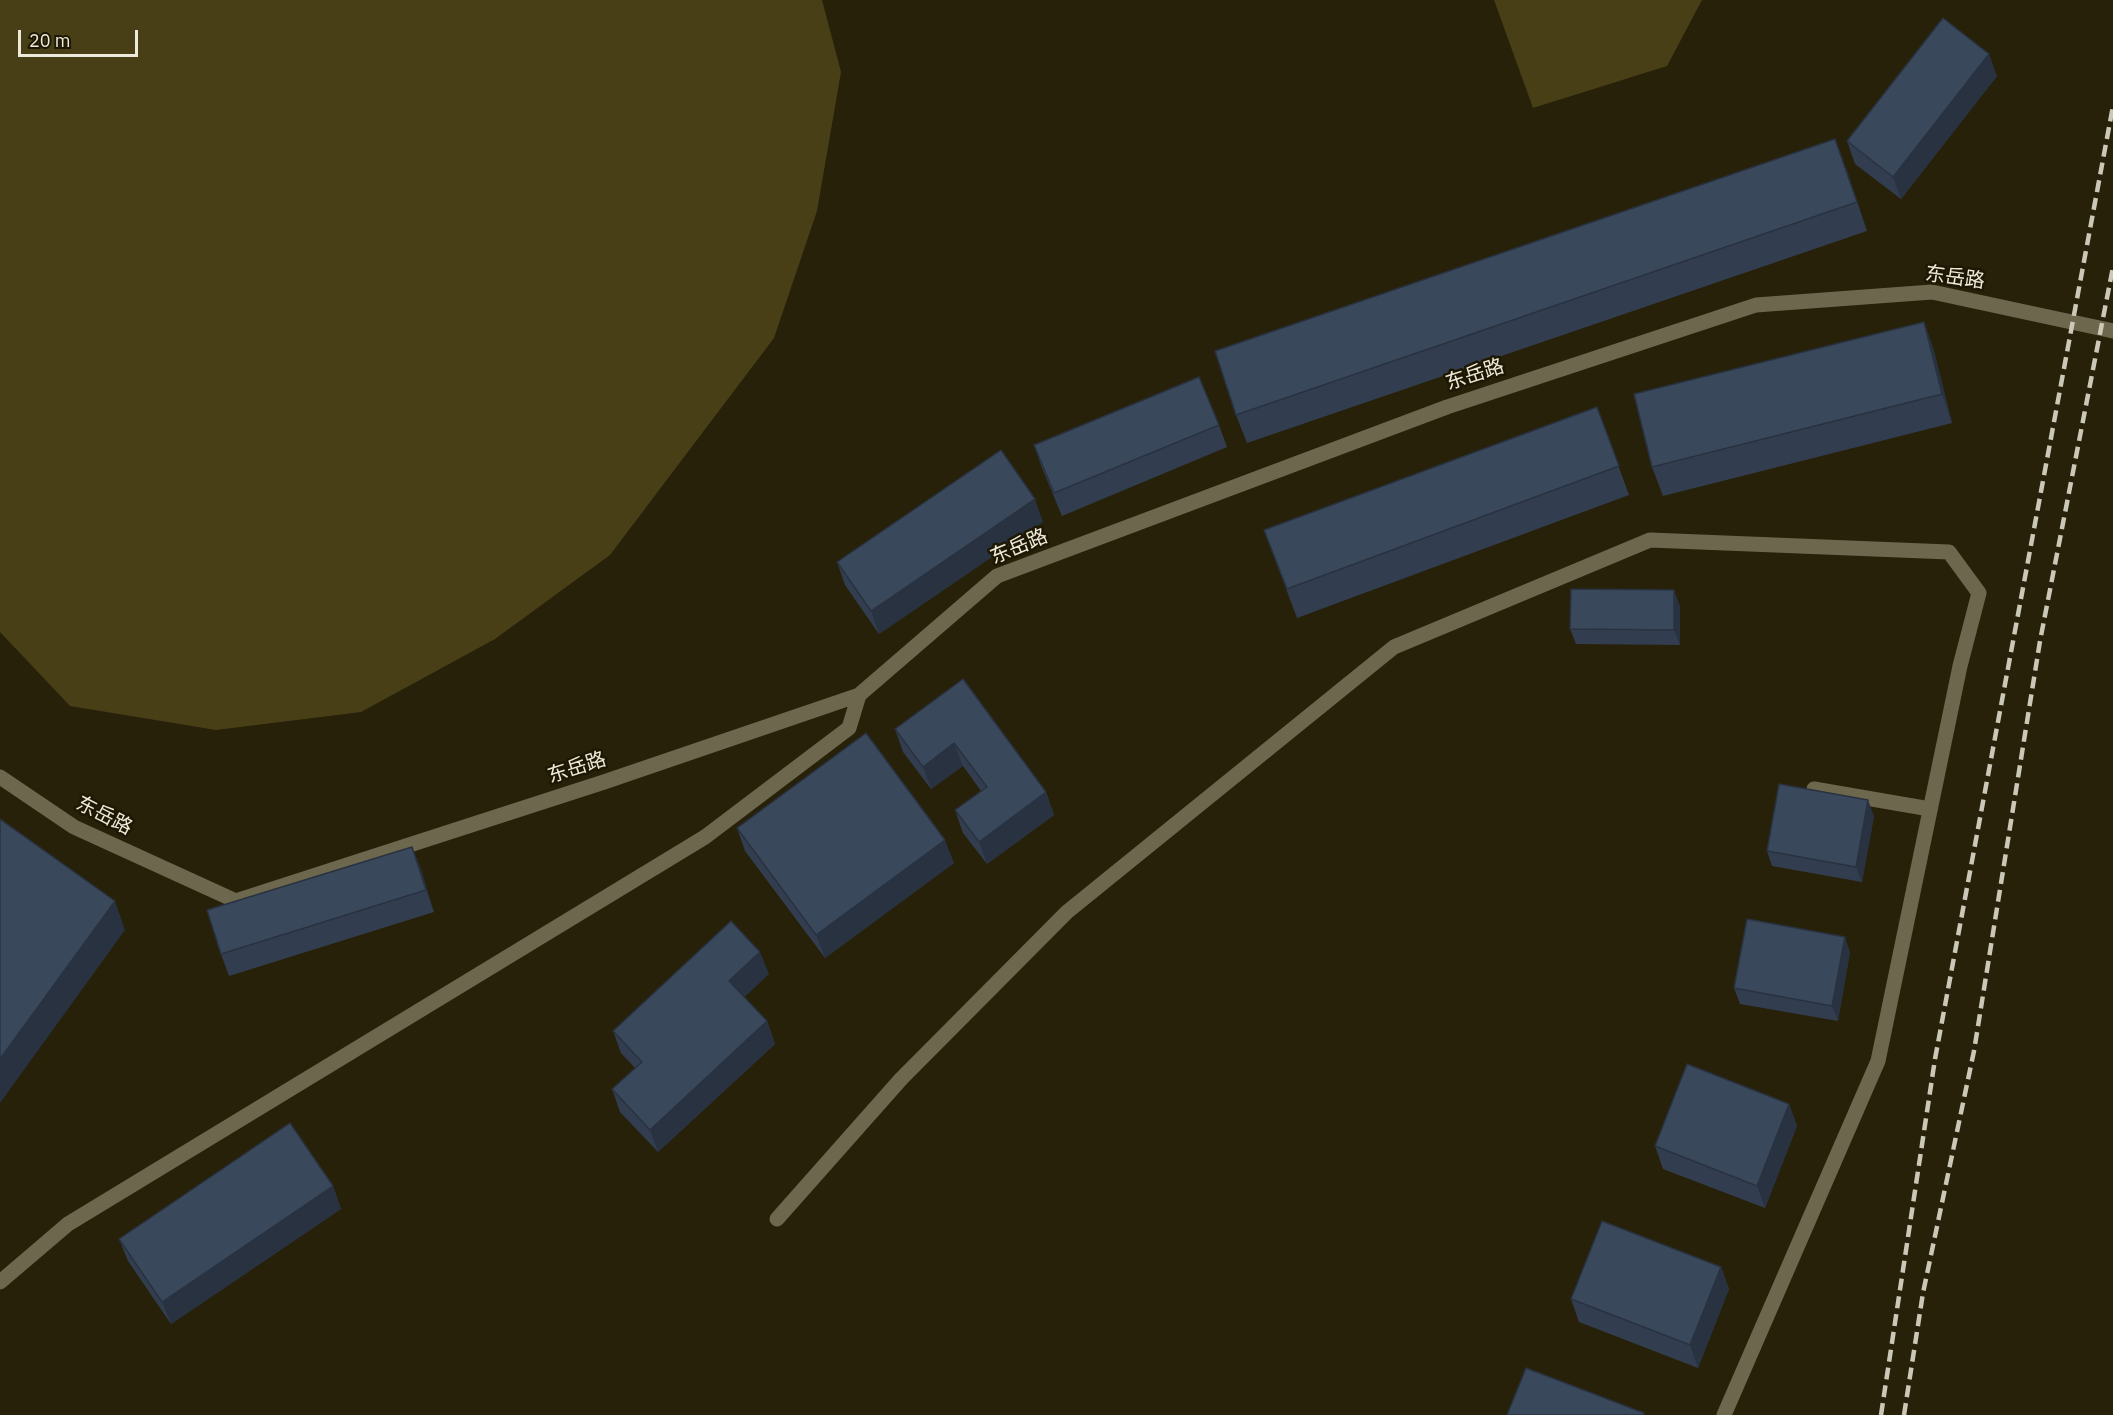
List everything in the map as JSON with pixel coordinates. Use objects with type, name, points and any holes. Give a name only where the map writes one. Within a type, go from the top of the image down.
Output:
[{"type":"street","name":"东岳路","points":[[0,777],[74,827],[236,901],[604,782],[859,695],[997,576],[1447,407],[1756,305],[1932,292],[2113,331]]},
{"type":"street","points":[[777,1219],[901,1079],[1067,912],[1394,647],[1650,540],[1949,552],[1979,593],[1960,666],[1878,1061],[1724,1415]]},
{"type":"street","points":[[0,1282],[68,1224],[705,837],[849,728],[859,695]]},
{"type":"street","points":[[1814,789],[1930,809]]},
{"type":"shaded area","points":[[0,0],[822,0],[841,72],[817,211],[774,338],[610,555],[495,639],[361,712],[216,730],[70,706],[0,632]]},
{"type":"shaded area","points":[[1494,0],[1702,0],[1667,66],[1533,108]]},
{"type":"building","points":[[1943,18],[1989,54],[1893,177],[1847,141]]},
{"type":"building","points":[[1835,139],[1857,202],[1236,415],[1215,351]]},
{"type":"building","points":[[1924,322],[1942,394],[1652,467],[1634,394]]},
{"type":"building","points":[[1199,377],[1219,425],[1054,493],[1034,445]]},
{"type":"building","points":[[1597,407],[1619,466],[1287,589],[1264,530]]},
{"type":"building","points":[[1001,450],[1035,499],[871,611],[837,562]]},
{"type":"building","points":[[1571,589],[1674,590],[1674,630],[1570,629]]},
{"type":"building","points":[[963,679],[1046,792],[979,842],[955,810],[987,787],[954,743],[923,767],[895,729]]},
{"type":"building","points":[[866,733],[945,840],[816,935],[737,828]]},
{"type":"building","points":[[1779,784],[1868,800],[1856,867],[1767,851]]},
{"type":"building","points":[[0,819],[115,901],[0,1059]]},
{"type":"building","points":[[412,847],[426,890],[221,954],[207,910]]},
{"type":"building","points":[[1747,919],[1845,937],[1832,1006],[1734,988]]},
{"type":"building","points":[[731,921],[760,952],[729,981],[767,1021],[650,1130],[612,1089],[642,1062],[613,1031]]},
{"type":"building","points":[[1687,1064],[1789,1104],[1757,1186],[1655,1146]]},
{"type":"building","points":[[290,1123],[333,1186],[162,1302],[119,1239]]},
{"type":"building","points":[[1602,1221],[1721,1267],[1690,1345],[1571,1299]]},
{"type":"building","points":[[1526,1368],[1644,1413],[1643,1415],[1507,1415]]},
{"type":"railway","points":[[1881,1415],[1935,1059],[2113,106]]},
{"type":"railway","points":[[1904,1415],[1923,1293],[1974,1051],[2040,641],[2113,267]]}]
